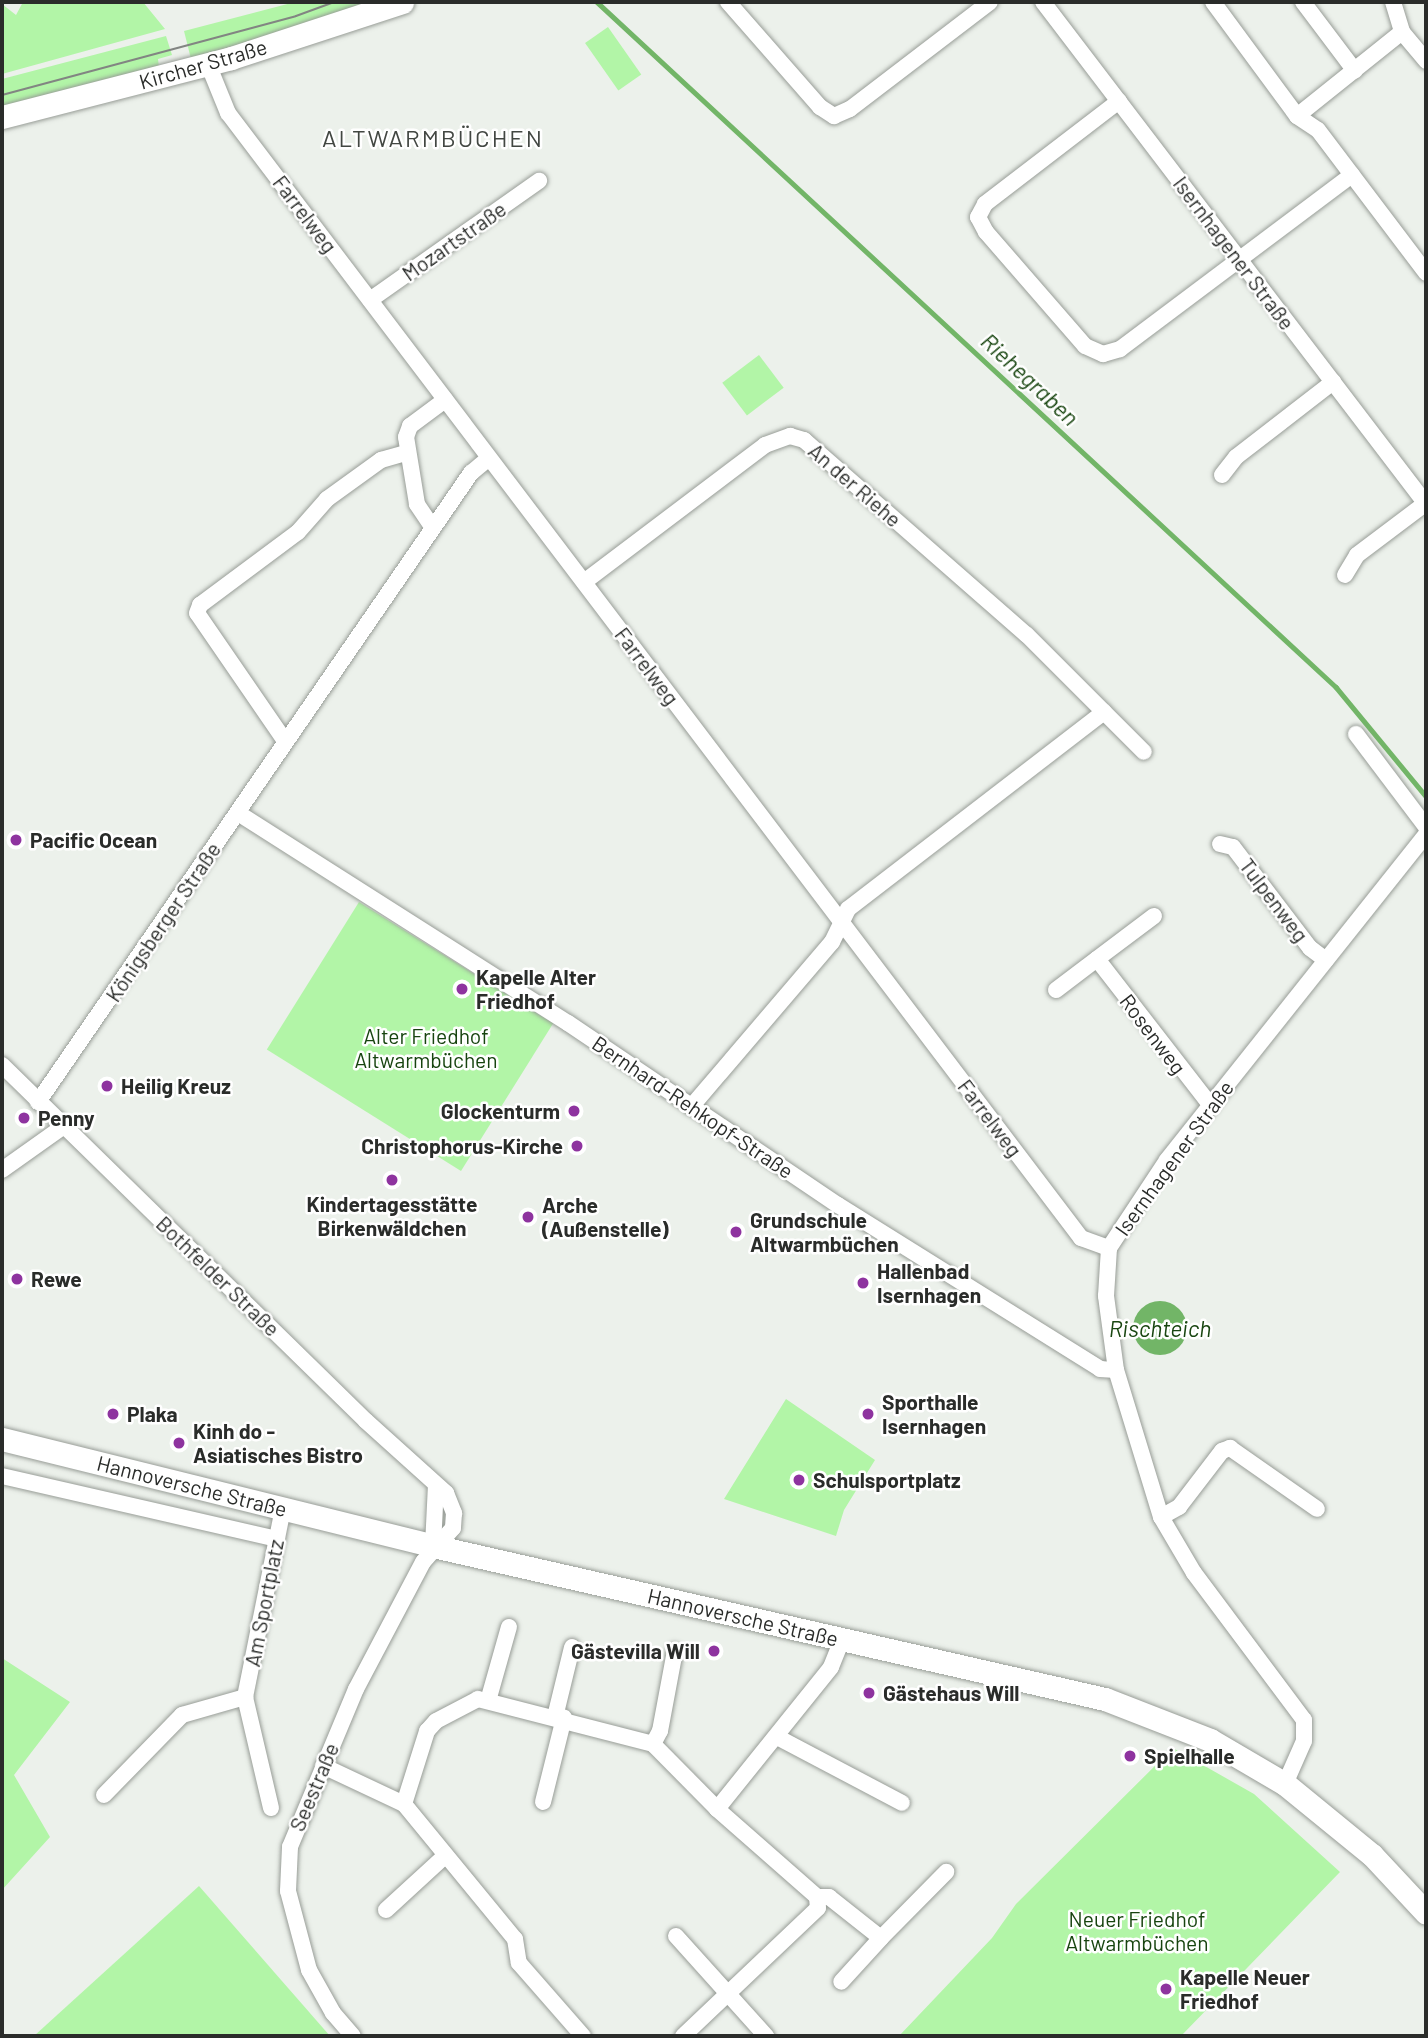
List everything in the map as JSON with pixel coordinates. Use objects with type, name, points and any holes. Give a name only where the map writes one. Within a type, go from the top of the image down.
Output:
[{"type":"main road","name":"Kircher Straße","points":[[2,117],[208,64],[402,2]]},
{"type":"main road","name":"Hannoversche Straße","points":[[2,1439],[433,1546],[1105,1699],[1210,1740],[1285,1784],[1372,1855],[1426,1913]]},
{"type":"street","points":[[728,2],[820,107],[834,116],[850,110],[990,2]]},
{"type":"street","name":"Isernhagener Straße","points":[[1043,2],[1237,260],[1426,503]]},
{"type":"street","points":[[1213,2],[1297,116],[1318,130],[1426,273]]},
{"type":"street","points":[[1303,2],[1355,71]]},
{"type":"street","points":[[1393,2],[1402,32],[1426,61]]},
{"type":"street","points":[[1297,116],[1402,32]]},
{"type":"street","name":"Farrelweg","points":[[208,64],[228,113],[1081,1238],[1109,1248]]},
{"type":"street","points":[[1119,101],[985,204],[978,217],[986,232],[1085,346],[1103,355],[1120,349],[1352,175]]},
{"type":"street","name":"Mozartstraße","points":[[370,300],[539,181]]},
{"type":"street","points":[[1222,475],[1236,457],[1333,382]]},
{"type":"street","points":[[433,528],[417,504],[406,453],[410,426],[445,400]]},
{"type":"street","name":"An der Riehe","points":[[584,582],[765,445],[790,436],[804,440],[1027,635],[1144,752]]},
{"type":"street","points":[[285,741],[197,612],[200,605],[298,532],[327,499],[381,460],[406,453]]},
{"type":"street","name":"Königsberger Straße","points":[[38,1102],[471,473],[489,458]]},
{"type":"street","points":[[1345,575],[1357,555],[1426,503]]},
{"type":"street","points":[[691,1107],[832,942],[848,909],[1104,712]]},
{"type":"street","points":[[1356,734],[1426,827]]},
{"type":"street","name":"Bernhard-Rehkopf-Straße","points":[[238,813],[1100,1370],[1116,1370]]},
{"type":"street","name":"Isernhagener Straße","points":[[1285,1784],[1304,1741],[1304,1720],[1194,1573],[1161,1517],[1116,1370],[1106,1296],[1109,1248],[1138,1201],[1426,834]]},
{"type":"street","name":"Tulpenweg","points":[[1220,844],[1233,847],[1310,948],[1326,960]]},
{"type":"street","points":[[1056,990],[1154,916]]},
{"type":"street","name":"Rosenweg","points":[[1097,959],[1211,1106]]},
{"type":"street","name":"Bothfelder Straße","points":[[2,1065],[436,1485],[433,1546]]},
{"type":"street","points":[[2,1170],[64,1126]]},
{"type":"street","points":[[1161,1517],[1179,1507],[1222,1451],[1230,1448],[1317,1508]]},
{"type":"street","name":"Hannoversche Straße","points":[[2,1476],[277,1539]]},
{"type":"street","name":"Am Sportplatz","points":[[271,1808],[245,1697],[283,1509]]},
{"type":"street","name":"Seestraße","points":[[353,2036],[333,2013],[309,1970],[288,1891],[290,1847],[356,1689],[433,1546]]},
{"type":"street","points":[[488,1701],[509,1627]]},
{"type":"street","points":[[717,1810],[831,1667],[842,1640]]},
{"type":"street","points":[[543,1802],[572,1647]]},
{"type":"street","points":[[653,1744],[660,1731],[675,1650]]},
{"type":"street","name":"Am Sportplatz","points":[[104,1795],[182,1715],[245,1697]]},
{"type":"street","points":[[404,1804],[427,1731],[465,1702],[488,1701],[653,1744],[717,1810],[817,1897],[830,1897],[881,1938]]},
{"type":"street","points":[[777,1737],[902,1803]]},
{"type":"street","points":[[323,1766],[404,1804],[515,1939],[519,1963],[583,2036]]},
{"type":"street","points":[[386,1910],[445,1856]]},
{"type":"street","points":[[841,1982],[946,1872]]},
{"type":"street","points":[[683,2036],[730,1996],[818,1908],[817,1897]]},
{"type":"street","points":[[676,1936],[766,2036]]},
{"type":"green space","points":[[23,2],[143,2],[165,29],[2,74],[2,4],[16,15]]},
{"type":"green space","points":[[295,2],[377,2],[191,59],[184,31]]},
{"type":"green space","points":[[608,27],[641,75],[618,91],[585,43]]},
{"type":"green space","points":[[166,36],[172,55],[158,59],[159,67],[2,109],[2,79]]},
{"type":"green space","points":[[759,355],[784,388],[747,415],[722,383]]},
{"type":"green space","name":"Alter Friedhof Altwarmbüchen","points":[[359,902],[553,1023],[461,1171],[267,1050]]},
{"type":"green space","name":"Schulsportplatz","points":[[786,1399],[875,1460],[844,1510],[836,1536],[724,1499]]},
{"type":"green space","points":[[2,1658],[70,1702],[14,1775],[50,1837],[2,1890]]},
{"type":"green space","name":"Neuer Friedhof Altwarmbüchen","points":[[1173,1748],[1254,1794],[1340,1872],[1181,2036],[899,2036],[992,1938],[1016,1904]]},
{"type":"green space","points":[[199,1886],[330,2036],[34,2036]]},
{"type":"water","name":"Rischteich","points":[[1160,1301],[1179,1309],[1187,1328],[1179,1347],[1160,1355],[1141,1347],[1133,1328],[1141,1309]]},
{"type":"waterway","name":"Riehegraben","points":[[597,2],[1336,687],[1426,796]]},
{"type":"tram line","points":[[2,95],[296,16],[334,2]]},
{"type":"place","name":"Pacific Ocean","points":[[16,840]]},
{"type":"place","name":"Kapelle Alter Friedhof","points":[[462,989]]},
{"type":"place","name":"Heilig Kreuz","points":[[107,1086]]},
{"type":"place","name":"Glockenturm","points":[[574,1111]]},
{"type":"place","name":"Penny","points":[[24,1118]]},
{"type":"place","name":"Christophorus-Kirche","points":[[577,1146]]},
{"type":"place","name":"Kindertagesstätte Birkenwäldchen","points":[[392,1180]]},
{"type":"place","name":"Arche (Außenstelle)","points":[[528,1217]]},
{"type":"place","name":"Grundschule Altwarmbüchen","points":[[736,1232]]},
{"type":"place","name":"Rewe","points":[[17,1279]]},
{"type":"place","name":"Hallenbad Isernhagen","points":[[863,1283]]},
{"type":"place","name":"Plaka","points":[[113,1414]]},
{"type":"place","name":"Sporthalle Isernhagen","points":[[868,1414]]},
{"type":"place","name":"Kinh do - Asiatisches Bistro","points":[[179,1443]]},
{"type":"place","name":"Schulsportplatz","points":[[799,1480]]},
{"type":"place","name":"Gästevilla Will","points":[[714,1651]]},
{"type":"place","name":"Gästehaus Will","points":[[869,1693]]},
{"type":"place","name":"Spielhalle","points":[[1130,1756]]},
{"type":"place","name":"Kapelle Neuer Friedhof","points":[[1166,1989]]},
{"type":"district","name":"ALTWARMBÜCHEN","points":[[433,138]]}]
